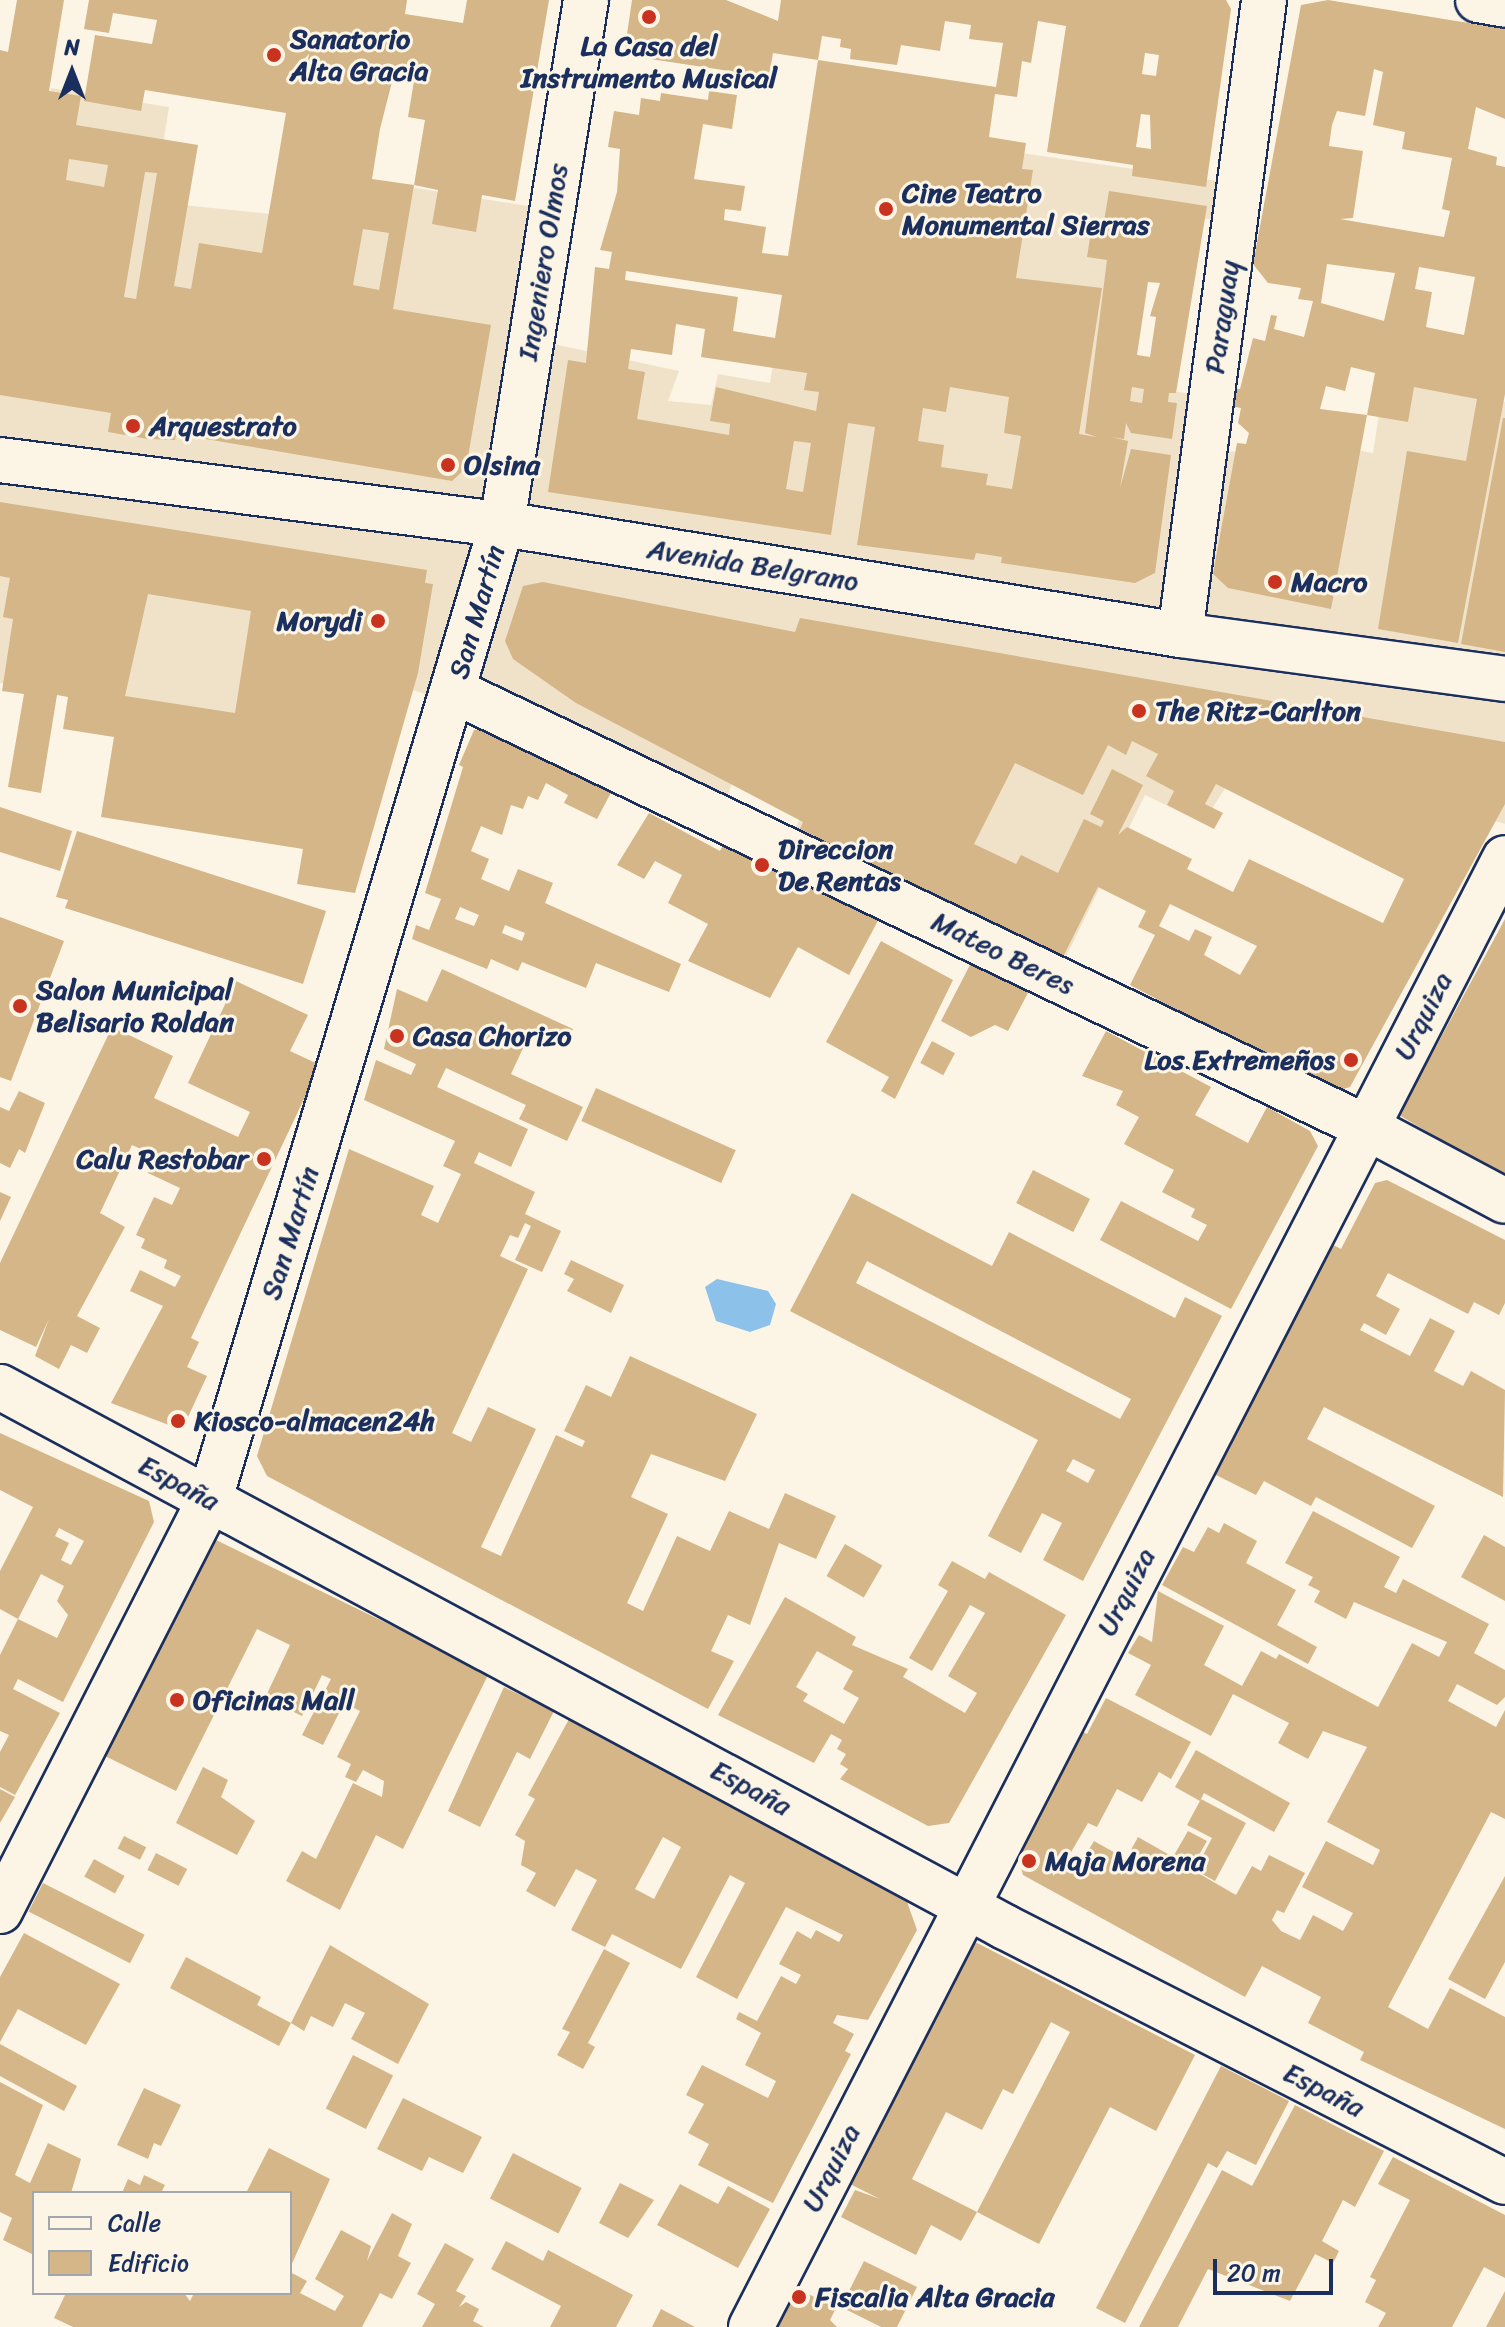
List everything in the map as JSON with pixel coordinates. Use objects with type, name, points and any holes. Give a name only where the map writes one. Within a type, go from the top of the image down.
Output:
[{"type":"street","name":"Ingeniero Olmos","points":[[502,524],[586,0]]},
{"type":"street","name":"Paraguay","points":[[1180,635],[1264,0]]},
{"type":"street","points":[[1478,0],[1505,5]]},
{"type":"street","name":"Avenida Belgrano","points":[[0,460],[502,524],[1180,635],[1505,679]]},
{"type":"street","name":"San Martín","points":[[0,1911],[210,1499],[502,524]]},
{"type":"street","name":"Mateo Beres","points":[[454,691],[1366,1127],[1505,1201]]},
{"type":"street","name":"Urquiza","points":[[751,2327],[1505,858]]},
{"type":"street","name":"España","points":[[0,1387],[966,1903],[1505,2182]]},
{"type":"shaded area","points":[[51,88],[169,107],[154,202],[271,214],[372,181],[559,211],[535,340],[679,371],[668,401],[711,405],[718,374],[770,383],[812,113],[980,147],[1239,184],[1230,223],[1156,210],[1131,385],[1207,396],[1205,449],[1294,457],[1297,439],[1373,453],[1391,336],[1484,400],[1505,402],[1505,824],[1465,813],[1229,782],[1203,823],[1145,795],[1059,971],[787,845],[835,747],[751,729],[722,812],[444,700],[327,663],[300,727],[0,683],[0,132],[50,133]]},
{"type":"water","points":[[717,1279],[768,1291],[776,1304],[770,1325],[750,1332],[716,1321],[705,1287]]},
{"type":"building","points":[[17,0],[64,0],[49,91],[81,96],[76,125],[198,145],[174,286],[191,289],[199,243],[262,253],[286,113],[145,90],[141,111],[84,101],[95,35],[152,44],[157,20],[113,13],[109,33],[84,29],[89,0],[407,0],[405,14],[463,23],[467,0],[549,0],[515,201],[482,195],[476,232],[432,224],[438,190],[414,185],[393,309],[491,325],[466,468],[452,481],[176,434],[175,440],[148,439],[108,432],[111,413],[0,395],[0,50],[8,52]],"holes":[[[396,66],[416,69],[408,117],[425,120],[414,185],[372,179],[380,129]],[[69,159],[108,165],[104,187],[66,180]],[[145,172],[157,173],[136,299],[124,297]],[[363,229],[389,233],[379,290],[353,285]]]},
{"type":"building","points":[[632,0],[726,0],[778,21],[781,0],[1226,0],[1231,9],[1206,187],[1132,176],[1133,165],[1047,152],[1066,26],[1038,21],[1031,63],[1022,61],[1017,97],[995,94],[989,137],[1026,143],[1022,169],[1033,170],[1016,278],[1102,288],[1079,434],[1097,437],[1085,433],[1107,260],[1087,257],[1092,225],[1103,227],[1109,191],[1207,206],[1176,393],[1169,393],[1168,402],[1177,403],[1172,439],[1131,433],[1126,423],[1124,439],[1111,437],[1128,441],[1120,488],[1131,449],[1171,455],[1155,573],[1135,583],[1001,563],[1002,557],[976,553],[974,560],[857,545],[875,427],[848,423],[831,535],[548,492],[568,360],[586,363],[595,267],[609,269],[612,252],[600,250],[617,192],[620,149],[608,147],[614,111],[639,115],[641,98],[660,101],[661,93],[708,100],[709,91],[737,95],[732,129],[703,124],[694,179],[745,186],[741,211],[725,209],[724,220],[766,227],[762,253],[788,256],[818,60],[773,53],[769,77],[624,55]],"holes":[[[945,21],[971,25],[969,39],[1003,43],[996,87],[818,60],[822,36],[841,39],[840,47],[851,49],[850,59],[897,65],[901,45],[940,51]],[[1145,53],[1159,55],[1156,76],[1142,74]],[[1141,114],[1150,115],[1151,149],[1136,147]],[[626,271],[782,295],[775,338],[733,331],[738,297],[625,280]],[[1148,282],[1160,283],[1150,316],[1156,317],[1150,357],[1137,355]],[[676,324],[705,329],[701,357],[807,373],[804,390],[819,392],[816,411],[716,387],[710,421],[730,424],[729,435],[637,419],[645,372],[628,369],[631,349],[672,355]],[[950,387],[1009,397],[1004,433],[1021,436],[1012,489],[986,485],[988,474],[941,467],[944,445],[918,441],[923,408],[946,412]],[[1132,387],[1144,389],[1142,403],[1130,401]],[[794,441],[811,443],[803,492],[786,489]]]},
{"type":"building","points":[[1328,0],[1505,29],[1505,119],[1476,107],[1468,149],[1497,157],[1496,165],[1505,167],[1505,394],[1458,643],[1378,629],[1407,451],[1466,461],[1477,399],[1414,387],[1408,422],[1367,415],[1331,609],[1228,588],[1213,574],[1237,443],[1246,444],[1249,433],[1238,423],[1241,408],[1225,405],[1228,388],[1240,389],[1253,338],[1265,341],[1271,315],[1277,316],[1274,329],[1304,337],[1313,301],[1298,299],[1301,288],[1268,283],[1253,264],[1301,5]],"holes":[[[1374,69],[1383,72],[1373,125],[1405,132],[1402,149],[1452,158],[1442,209],[1450,211],[1444,237],[1340,219],[1353,218],[1363,151],[1329,146],[1332,125],[1337,111],[1365,116]],[[1327,264],[1395,273],[1384,321],[1321,303]],[[1419,267],[1475,277],[1464,335],[1426,327],[1432,292],[1415,289]],[[1351,367],[1375,373],[1367,415],[1320,409],[1326,386],[1345,391]]]},
{"type":"building","points":[[1505,418],[1505,652],[1461,644]]},
{"type":"building","points":[[0,502],[427,570],[425,583],[433,584],[418,673],[355,893],[297,884],[303,849],[101,817],[114,737],[63,729],[68,697],[57,695],[41,793],[8,787],[24,694],[2,691],[13,619],[3,617],[10,578],[0,576]],"holes":[[[148,594],[251,611],[235,713],[125,696]]]},
{"type":"building","points":[[543,582],[795,632],[800,618],[1505,742],[1505,804],[1350,1087],[1333,1092],[1130,985],[1155,935],[1138,927],[1146,911],[1098,887],[1063,957],[800,829],[803,822],[576,703],[513,659],[505,641],[523,586]],"holes":[[[1132,741],[1158,754],[1146,776],[1174,791],[1167,805],[1214,829],[1223,813],[1205,804],[1216,784],[1404,879],[1383,923],[1249,859],[1233,892],[1187,869],[1192,859],[1127,827],[1118,835],[1143,785],[1112,769],[1090,814],[1104,821],[1101,827],[1084,819],[1058,873],[1021,855],[1016,864],[974,844],[1015,763],[1083,795],[1108,745],[1126,755]],[[1170,904],[1257,946],[1240,975],[1204,955],[1212,937],[1195,929],[1189,941],[1159,926]]]},
{"type":"building","points":[[493,729],[615,785],[597,819],[564,803],[568,795],[546,783],[538,800],[528,796],[523,809],[511,805],[502,835],[481,826],[471,851],[489,859],[481,879],[509,891],[518,869],[553,883],[545,903],[681,964],[669,992],[596,963],[586,988],[522,962],[518,971],[491,959],[487,969],[412,939],[416,925],[429,930],[441,899],[425,893],[463,767],[459,765],[474,730]],"holes":[[[460,907],[479,915],[474,926],[455,919]],[[505,925],[525,933],[522,941],[502,933]]]},
{"type":"building","points":[[0,807],[72,831],[60,871],[0,852]]},
{"type":"building","points":[[649,813],[720,851],[728,836],[880,917],[849,975],[798,947],[770,998],[688,961],[708,924],[668,903],[682,875],[655,861],[644,879],[617,865]]},
{"type":"building","points":[[77,831],[326,911],[303,984],[65,908],[68,900],[56,897]]},
{"type":"building","name":"Salon Municipal Belisario Roldan","points":[[0,917],[64,941],[11,1081],[0,1077]]},
{"type":"building","points":[[1505,919],[1505,1178],[1399,1115]]},
{"type":"building","points":[[881,941],[953,980],[895,1099],[881,1091],[889,1077],[826,1042]]},
{"type":"building","points":[[972,961],[1029,991],[1008,1031],[995,1025],[971,1037],[941,1021]]},
{"type":"building","points":[[442,969],[573,1029],[563,1049],[530,1033],[511,1074],[583,1107],[567,1141],[519,1119],[526,1105],[446,1068],[437,1087],[528,1129],[511,1167],[479,1152],[474,1163],[535,1192],[525,1214],[561,1231],[542,1272],[515,1260],[531,1226],[525,1223],[518,1238],[510,1235],[500,1256],[528,1269],[452,1433],[471,1442],[488,1407],[536,1429],[481,1547],[501,1556],[556,1435],[582,1447],[585,1441],[564,1431],[586,1385],[611,1397],[630,1356],[757,1414],[725,1481],[651,1454],[631,1497],[668,1514],[627,1603],[643,1611],[677,1536],[710,1551],[729,1511],[769,1529],[785,1493],[836,1516],[816,1559],[779,1543],[750,1625],[728,1615],[711,1651],[734,1661],[708,1709],[267,1476],[257,1456],[349,1149],[434,1186],[421,1215],[438,1223],[461,1174],[443,1166],[455,1141],[364,1100],[376,1060],[411,1075],[416,1064],[384,1049],[397,989],[427,1002]]},
{"type":"building","points":[[236,981],[308,1015],[290,1051],[320,1065],[191,1338],[199,1342],[187,1367],[207,1376],[182,1430],[111,1403],[163,1306],[130,1291],[140,1270],[175,1287],[181,1276],[164,1268],[167,1260],[141,1248],[145,1239],[136,1235],[154,1197],[172,1205],[180,1188],[148,1173],[156,1156],[132,1145],[100,1213],[125,1227],[77,1316],[100,1328],[87,1353],[71,1345],[59,1369],[35,1356],[49,1319],[36,1347],[0,1330],[0,1263],[112,1027],[173,1056],[154,1098],[238,1137],[250,1112],[188,1083]]},
{"type":"building","points":[[1106,1031],[1211,1087],[1195,1115],[1248,1143],[1267,1107],[1310,1131],[1318,1146],[1231,1309],[1100,1240],[1121,1201],[1198,1241],[1207,1225],[1191,1217],[1195,1209],[1162,1192],[1174,1170],[1124,1144],[1139,1117],[1116,1105],[1123,1091],[1082,1076]]},
{"type":"building","points":[[932,1041],[955,1053],[943,1075],[920,1063]]},
{"type":"building","points":[[596,1088],[736,1150],[721,1183],[581,1121]]},
{"type":"building","points":[[19,1091],[45,1103],[25,1153],[19,1149],[10,1168],[0,1163],[0,1107],[9,1111]]},
{"type":"building","points":[[1033,1170],[1090,1199],[1073,1232],[1016,1203]]},
{"type":"building","points":[[1387,1180],[1505,1240],[1505,1303],[1499,1315],[1474,1302],[1468,1314],[1388,1273],[1376,1296],[1400,1309],[1386,1335],[1364,1323],[1360,1330],[1410,1356],[1430,1318],[1455,1331],[1434,1371],[1463,1386],[1471,1371],[1505,1390],[1503,1497],[1324,1407],[1307,1439],[1435,1506],[1412,1548],[1316,1497],[1311,1506],[1264,1481],[1256,1495],[1212,1473],[1289,1329],[1281,1325],[1326,1241],[1341,1249],[1375,1183]]},
{"type":"building","points":[[0,1192],[11,1197],[0,1221]]},
{"type":"building","points":[[852,1193],[992,1266],[1009,1232],[1175,1318],[1185,1297],[1222,1316],[1083,1581],[1043,1560],[1062,1523],[1042,1513],[1021,1553],[988,1536],[1038,1440],[790,1311]],"holes":[[[867,1261],[1131,1399],[1120,1419],[856,1283]],[[1073,1459],[1095,1470],[1088,1483],[1066,1471]]]},
{"type":"building","points":[[571,1260],[624,1285],[611,1313],[567,1291],[574,1279],[564,1274]]},
{"type":"building","points":[[0,1433],[149,1501],[154,1522],[63,1702],[18,1679],[13,1689],[60,1713],[15,1795],[0,1787],[0,1752],[9,1735],[0,1731],[0,1655],[18,1619],[0,1609],[0,1571],[33,1507],[0,1490]],"holes":[[[59,1528],[84,1541],[71,1565],[61,1560],[69,1543],[55,1536]],[[41,1574],[64,1586],[57,1601],[68,1615],[57,1638],[18,1619]]]},
{"type":"building","points":[[1313,1511],[1400,1557],[1384,1587],[1396,1593],[1403,1579],[1489,1624],[1474,1653],[1505,1670],[1505,1697],[1497,1705],[1457,1684],[1448,1701],[1496,1727],[1505,1710],[1505,1819],[1491,1812],[1388,2007],[1428,2029],[1450,1988],[1505,2017],[1505,2129],[1360,2060],[1364,2052],[1308,2023],[1321,1997],[1262,1966],[1245,1997],[1023,1875],[1017,1851],[1079,1730],[1087,1734],[1106,1698],[1191,1742],[1171,1779],[1159,1772],[1142,1802],[1117,1789],[1097,1827],[1088,1823],[1070,1854],[1082,1861],[1094,1841],[1126,1859],[1138,1837],[1173,1857],[1188,1831],[1207,1841],[1191,1869],[1236,1895],[1252,1866],[1261,1871],[1269,1855],[1305,1873],[1284,1913],[1277,1910],[1272,1920],[1281,1931],[1300,1940],[1313,1915],[1343,1931],[1353,1913],[1302,1887],[1326,1841],[1373,1865],[1380,1850],[1327,1822],[1367,1747],[1323,1731],[1308,1759],[1278,1743],[1289,1723],[1233,1694],[1211,1736],[1135,1695],[1151,1665],[1128,1653],[1139,1635],[1152,1642],[1158,1591],[1224,1626],[1204,1665],[1242,1686],[1261,1651],[1276,1659],[1279,1654],[1378,1707],[1412,1643],[1439,1657],[1447,1642],[1354,1602],[1346,1619],[1314,1602],[1320,1591],[1308,1585],[1313,1577],[1285,1563]]},
{"type":"building","points":[[1224,1523],[1257,1541],[1246,1563],[1296,1590],[1277,1625],[1317,1647],[1308,1664],[1162,1585],[1183,1547],[1194,1552],[1208,1527],[1219,1533]]},
{"type":"building","points":[[1484,1535],[1505,1547],[1505,1601],[1461,1577]]},
{"type":"building","points":[[214,1539],[489,1673],[403,1849],[376,1835],[340,1910],[286,1881],[302,1851],[316,1859],[353,1783],[382,1797],[384,1781],[363,1770],[356,1782],[345,1777],[351,1764],[337,1757],[360,1711],[348,1705],[340,1711],[323,1745],[302,1735],[331,1679],[322,1675],[302,1716],[265,1698],[290,1645],[257,1629],[176,1791],[105,1756]]},
{"type":"building","points":[[845,1544],[882,1566],[864,1598],[826,1576]]},
{"type":"building","points":[[952,1561],[985,1579],[989,1572],[1066,1615],[949,1823],[928,1826],[840,1779],[848,1769],[840,1764],[846,1754],[837,1749],[842,1740],[831,1734],[814,1763],[718,1715],[785,1597],[856,1637],[852,1645],[908,1669],[903,1677],[965,1713],[977,1693],[948,1676],[985,1613],[970,1605],[932,1671],[909,1658],[948,1591],[938,1585]],"holes":[[[817,1651],[853,1671],[843,1689],[859,1698],[844,1724],[803,1701],[808,1694],[796,1687]]]},
{"type":"building","points":[[504,1687],[554,1711],[530,1759],[517,1752],[480,1827],[448,1811]]},
{"type":"building","points":[[569,1719],[905,1896],[917,1930],[868,2020],[837,2015],[833,2023],[854,2034],[845,2051],[851,2054],[773,2203],[698,2165],[709,2144],[688,2133],[704,2104],[686,2095],[702,2065],[768,2098],[776,2081],[745,2065],[761,2033],[736,2019],[739,2012],[757,2021],[781,1976],[796,1984],[801,1975],[779,1964],[797,1931],[811,1939],[816,1930],[839,1942],[843,1935],[786,1907],[737,1999],[696,1977],[745,1883],[730,1875],[681,1969],[612,1934],[605,1947],[571,1930],[597,1880],[576,1869],[555,1907],[526,1891],[536,1873],[521,1865],[525,1841],[515,1835],[535,1799],[528,1795]],"holes":[[[663,1837],[681,1847],[654,1899],[635,1889]]]},
{"type":"building","points":[[1196,1750],[1290,1803],[1274,1832],[1204,1793],[1200,1801],[1175,1787]]},
{"type":"building","points":[[203,1767],[228,1780],[221,1797],[255,1821],[237,1855],[176,1823]]},
{"type":"building","points":[[0,1789],[15,1797],[0,1823]]},
{"type":"building","points":[[1201,1799],[1246,1823],[1215,1881],[1195,1870],[1212,1838],[1187,1825]]},
{"type":"building","points":[[124,1836],[146,1847],[140,1860],[118,1848]]},
{"type":"building","points":[[156,1853],[187,1869],[179,1886],[147,1870]]},
{"type":"building","points":[[94,1859],[125,1876],[115,1893],[84,1876]]},
{"type":"building","points":[[1505,1876],[1505,1962],[1485,1999],[1448,1979]]},
{"type":"building","points":[[43,1883],[145,1935],[130,1963],[28,1912]]},
{"type":"building","points":[[24,1933],[120,1984],[86,2045],[18,2009],[0,2042],[0,1977]]},
{"type":"building","points":[[977,1943],[1195,2055],[1156,2131],[1110,2107],[1039,2244],[977,2212],[961,2241],[931,2225],[916,2255],[841,2217],[855,2190],[880,2199],[846,2182],[965,1947]],"holes":[[[1051,2022],[1070,2032],[977,2212],[912,2179],[946,2112],[982,2130],[1003,2089],[1013,2094]]]},
{"type":"building","points":[[330,1945],[429,2004],[398,2064],[351,2039],[365,2013],[345,2003],[333,2027],[311,2016],[304,2031],[291,2023]]},
{"type":"building","points":[[604,1949],[630,1963],[588,2043],[595,2047],[583,2069],[557,2055],[570,2032],[562,2029]]},
{"type":"building","points":[[186,1957],[261,1997],[257,2005],[291,2023],[279,2046],[170,1988]]},
{"type":"building","points":[[0,2044],[77,2086],[64,2111],[0,2076]]},
{"type":"building","points":[[353,2055],[393,2075],[366,2129],[326,2108]]},
{"type":"building","points":[[1221,2066],[1289,2101],[1256,2165],[1227,2151],[1217,2168],[1208,2163],[1125,2323],[1096,2308]]},
{"type":"building","points":[[0,2082],[43,2105],[15,2175],[30,2183],[48,2143],[81,2159],[72,2191],[32,2191],[32,2254],[3,2240],[12,2218],[0,2212]]},
{"type":"building","points":[[144,2088],[181,2105],[161,2146],[154,2143],[148,2159],[117,2145]]},
{"type":"building","points":[[403,2098],[482,2137],[463,2173],[429,2157],[422,2171],[377,2149]]},
{"type":"building","points":[[1295,2105],[1384,2151],[1355,2207],[1343,2200],[1322,2241],[1339,2251],[1333,2263],[1315,2254],[1290,2301],[1208,2269],[1178,2327],[1139,2327],[1222,2170],[1252,2186]]},
{"type":"building","points":[[269,2148],[330,2179],[292,2264],[292,2191],[247,2191]]},
{"type":"building","points":[[513,2153],[582,2188],[558,2233],[490,2198]]},
{"type":"building","points":[[1393,2157],[1505,2215],[1505,2278],[1484,2267],[1452,2327],[1378,2327],[1386,2313],[1365,2302],[1376,2280],[1370,2277],[1410,2200],[1378,2184]]},
{"type":"building","points":[[144,2175],[165,2185],[162,2191],[123,2191],[128,2179],[140,2185]]},
{"type":"building","points":[[620,2183],[654,2200],[628,2238],[599,2223]]},
{"type":"building","points":[[680,2184],[718,2204],[728,2186],[770,2209],[738,2268],[657,2225]]},
{"type":"building","points":[[392,2213],[412,2224],[398,2256],[411,2263],[392,2299],[380,2293],[362,2327],[73,2327],[54,2318],[65,2295],[186,2295],[190,2301],[193,2295],[292,2295],[292,2273],[307,2281],[300,2293],[335,2311],[344,2296],[315,2279],[341,2230],[371,2246],[367,2261]]},
{"type":"building","points":[[506,2241],[543,2261],[548,2250],[633,2295],[616,2327],[550,2327],[561,2306],[491,2269]]},
{"type":"building","points":[[445,2243],[474,2259],[456,2291],[466,2296],[459,2307],[466,2302],[479,2309],[473,2321],[484,2327],[422,2327],[435,2304],[417,2294]]},
{"type":"building","points":[[864,2261],[917,2287],[897,2327],[881,2327],[841,2307]]},
{"type":"building","name":"Fiscalia Alta Gracia","points":[[791,2285],[836,2308],[830,2320],[837,2327],[770,2327]]},
{"type":"building","points":[[1505,2291],[1505,2327],[1486,2327]]},
{"type":"building","points":[[661,2309],[695,2327],[652,2327]]},
{"type":"place","name":"La Casa del Instrumento Musical","points":[[649,17]]},
{"type":"place","name":"Sanatorio Alta Gracia","points":[[274,55]]},
{"type":"place","name":"Cine Teatro Monumental Sierras","points":[[886,209]]},
{"type":"place","name":"Arquestrato","points":[[133,426]]},
{"type":"place","name":"Olsina","points":[[448,465]]},
{"type":"place","name":"Macro","points":[[1275,582]]},
{"type":"place","name":"Morydi","points":[[378,621]]},
{"type":"place","name":"The Ritz-Carlton","points":[[1139,711]]},
{"type":"place","name":"Direccion De Rentas","points":[[762,865]]},
{"type":"place","name":"Salon Municipal Belisario Roldan","points":[[20,1006]]},
{"type":"place","name":"Casa Chorizo","points":[[397,1036]]},
{"type":"place","name":"Los Extremeños","points":[[1351,1060]]},
{"type":"place","name":"Calu Restobar","points":[[264,1159]]},
{"type":"place","name":"Kiosco-almacen24h","points":[[178,1421]]},
{"type":"place","name":"Oficinas Mall","points":[[177,1700]]},
{"type":"place","name":"Maja Morena","points":[[1029,1861]]},
{"type":"place","name":"Fiscalia Alta Gracia","points":[[799,2297]]}]
